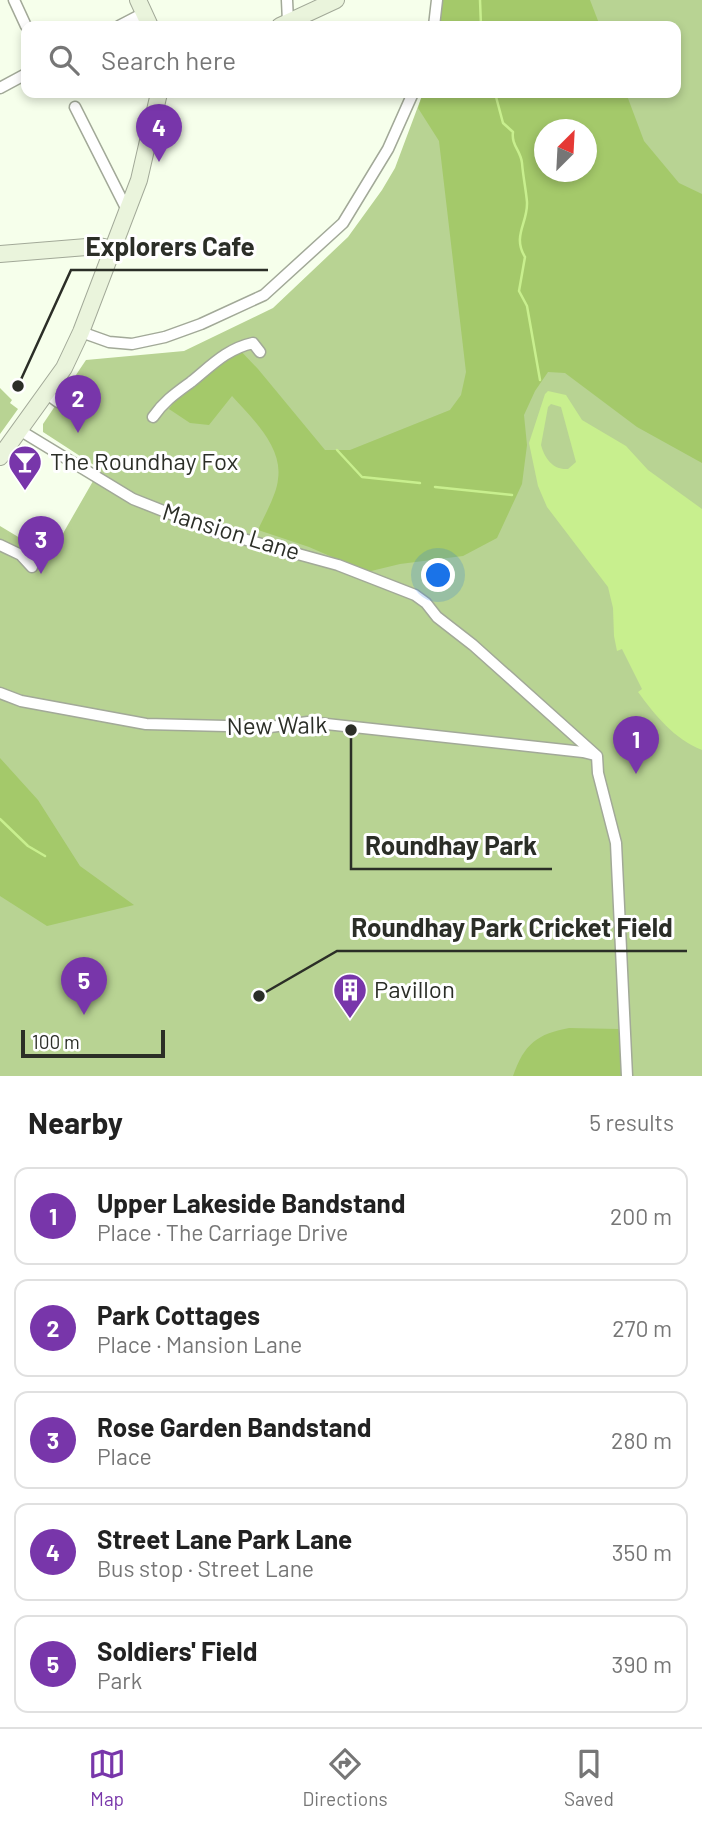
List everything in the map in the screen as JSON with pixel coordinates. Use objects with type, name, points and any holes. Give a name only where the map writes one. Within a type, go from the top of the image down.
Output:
[{"type":"street","points":[[14,0],[24,21]]},
{"type":"street","points":[[284,21],[287,0]]},
{"type":"street","points":[[290,21],[336,0]]},
{"type":"street","points":[[435,21],[437,0]]},
{"type":"street","points":[[0,88],[21,77]]},
{"type":"street","points":[[0,457],[52,398],[139,180],[158,98]]},
{"type":"street","points":[[80,332],[109,342],[132,344],[201,324],[264,295],[343,223],[388,149],[411,98]]},
{"type":"street","points":[[75,107],[127,210]]},
{"type":"street","points":[[0,254],[99,246],[113,249]]},
{"type":"street","points":[[153,417],[166,400],[217,359],[253,343],[260,352]]},
{"type":"street","name":"Mansion Lane","points":[[21,431],[131,499],[214,531],[328,562],[415,595],[597,756]]},
{"type":"street","points":[[0,545],[21,555],[32,567]]},
{"type":"street","name":"New Walk","points":[[0,693],[22,701],[146,724],[270,727],[307,722],[583,752],[597,756]]},
{"type":"street","points":[[597,756],[598,773],[616,843],[627,1076]]},
{"type":"shaded area","points":[[442,0],[702,0],[702,1076],[0,1076],[0,526],[50,556],[100,469],[43,432],[43,424],[86,360],[184,351],[273,308],[348,237],[395,168],[421,98],[681,98],[681,21],[440,21]]},
{"type":"shaded area","points":[[442,0],[590,0],[598,21],[440,21]]},
{"type":"shaded area","points":[[421,98],[628,98],[644,141],[679,183],[702,194],[702,463],[637,427],[565,373],[548,372],[524,415],[527,445],[522,484],[497,538],[463,556],[400,564],[367,572],[309,547],[258,530],[278,479],[276,456],[264,434],[232,396],[209,425],[190,423],[169,409],[195,371],[237,347],[325,450],[350,450],[450,410],[461,395],[466,372],[439,141],[418,108]]},
{"type":"shaded area","points":[[0,388],[12,400],[10,403],[18,409],[0,434]]},
{"type":"shaded area","points":[[548,391],[566,395],[582,420],[626,446],[648,470],[702,509],[702,750],[674,733],[658,718],[638,692],[642,689],[622,649],[617,651],[608,587],[547,507],[538,486],[529,443]],"holes":[[[551,404],[561,407],[576,462],[568,469],[558,468],[550,463],[541,445],[548,407]]]},
{"type":"shaded area","points":[[0,758],[38,800],[80,866],[134,905],[47,926],[0,896]]},
{"type":"shaded area","points":[[569,1028],[619,1029],[621,1076],[513,1076],[522,1056],[533,1042],[540,1037]]},
{"type":"waterway","points":[[480,0],[481,21]]},
{"type":"waterway","points":[[496,98],[503,123],[513,132],[513,141],[522,163],[527,210],[520,236],[525,257],[519,291],[527,306],[540,380]]},
{"type":"waterway","points":[[337,450],[362,477],[420,483]]},
{"type":"waterway","points":[[435,487],[512,495]]},
{"type":"waterway","points":[[0,819],[28,846],[45,856]]},
{"type":"place","name":"Street Lane Park Lane","points":[[159,162]]},
{"type":"place","name":"Explorers Cafe","points":[[18,386]]},
{"type":"place","name":"Park Cottages","points":[[78,433]]},
{"type":"place","name":"The Roundhay Fox","points":[[25,492]]},
{"type":"place","name":"Rose Garden Bandstand","points":[[41,574]]},
{"type":"place","name":"Roundhay Park","points":[[351,730]]},
{"type":"place","name":"Upper Lakeside Bandstand","points":[[636,774]]},
{"type":"place","name":"Roundhay Park Cricket Field","points":[[259,996]]},
{"type":"place","name":"Soldiers' Field","points":[[84,1015]]},
{"type":"place","name":"Pavillon","points":[[350,1020]]}]
